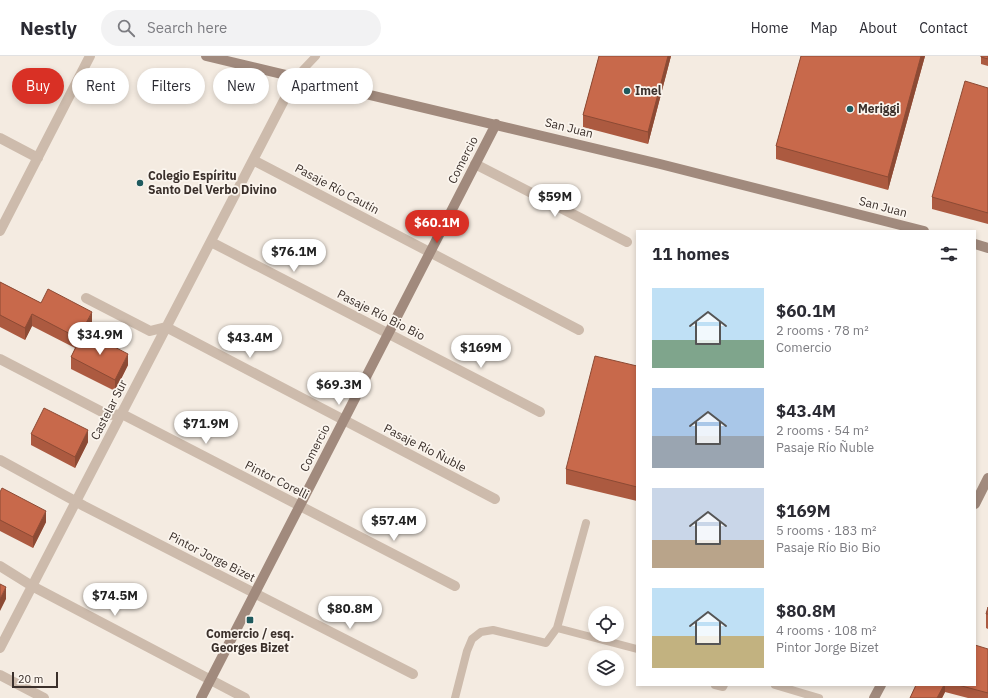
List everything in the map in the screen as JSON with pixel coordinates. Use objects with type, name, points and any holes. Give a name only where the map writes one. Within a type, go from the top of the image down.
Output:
[{"type":"street","points":[[0,231],[90,56]]},
{"type":"street","name":"San Juan","points":[[206,56],[277,73]]},
{"type":"street","name":"San Juan","points":[[373,95],[660,164],[920,230]]},
{"type":"street","name":"Castelar Sur","points":[[0,648],[282,104]]},
{"type":"street","name":"Comercio","points":[[201,698],[496,124]]},
{"type":"street","points":[[0,138],[38,158]]},
{"type":"street","name":"Pasaje Río Cautín","points":[[253,160],[579,330]]},
{"type":"street","points":[[475,164],[627,242]]},
{"type":"street","name":"Pasaje Río Bio Bio","points":[[211,242],[540,412]]},
{"type":"street","points":[[976,244],[988,248]]},
{"type":"street","points":[[86,298],[150,331],[166,328]]},
{"type":"street","name":"Pasaje Río Ñuble","points":[[166,328],[495,499]]},
{"type":"street","name":"Pintor Corelli","points":[[0,359],[108,415],[122,414],[455,586]]},
{"type":"street","name":"Pintor Jorge Bizet","points":[[0,460],[76,502],[413,674]]},
{"type":"street","points":[[976,502],[988,478]]},
{"type":"street","points":[[0,566],[32,586],[245,698]]},
{"type":"street","points":[[0,675],[44,698]]},
{"type":"street","points":[[874,698],[880,686]]},
{"type":"lane","points":[[305,68],[316,56]]},
{"type":"lane","points":[[455,698],[467,651],[472,639],[481,632],[493,630],[546,643],[557,628],[586,523]]},
{"type":"lane","points":[[557,628],[636,649]]},
{"type":"lane","points":[[778,686],[819,698]]},
{"type":"building","name":"Imel","points":[[599,56],[668,56],[648,132],[583,115]]},
{"type":"building","name":"Meriggi","points":[[801,56],[921,56],[888,177],[776,146]]},
{"type":"building","points":[[988,56],[988,59],[981,57]]},
{"type":"building","points":[[965,81],[988,88],[988,213],[932,197]]},
{"type":"building","points":[[0,282],[41,303],[48,289],[92,312],[78,338],[32,314],[25,328],[0,315]]},
{"type":"building","points":[[84,331],[128,354],[115,380],[71,357]]},
{"type":"building","points":[[595,356],[636,366],[636,487],[566,469]]},
{"type":"building","points":[[44,408],[88,430],[75,457],[31,434]]},
{"type":"building","points":[[2,488],[46,511],[33,537],[0,520],[0,492]]},
{"type":"building","points":[[0,584],[6,587],[0,599]]},
{"type":"building","points":[[976,645],[988,649],[988,693],[962,686],[976,686]]},
{"type":"building","points":[[916,686],[943,686],[937,698],[910,698]]},
{"type":"place","name":"Imel","points":[[627,91]]},
{"type":"place","name":"Meriggi","points":[[850,109]]},
{"type":"place","name":"Colegio Espíritu Santo Del Verbo Divino","points":[[140,183]]},
{"type":"place","name":"Comercio / esq. Georges Bizet","points":[[250,620]]}]
